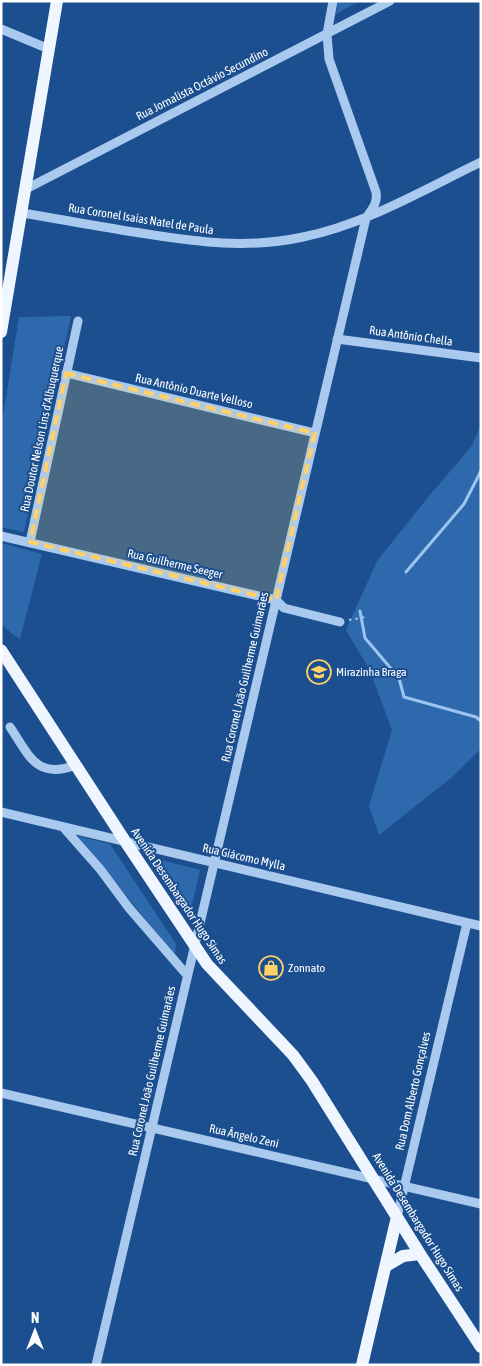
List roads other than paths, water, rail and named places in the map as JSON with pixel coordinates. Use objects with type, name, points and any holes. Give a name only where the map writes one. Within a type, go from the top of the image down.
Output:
[{"type":"main road","points":[[1,332],[57,1]]},
{"type":"main road","name":"Avenida Desembargador Hugo Simas","points":[[1,650],[194,946],[217,976],[302,1066],[481,1347]]},
{"type":"main road","name":"Rua Dom Alberto Gonçalves","points":[[362,1365],[398,1217]]},
{"type":"main road","points":[[386,1266],[403,1256],[420,1254]]},
{"type":"street","name":"Rua Coronel João Guilherme Guimarães","points":[[96,1365],[366,218],[376,204],[376,192],[329,59],[327,34],[333,1]]},
{"type":"street","name":"Rua Jornalista Octávio Secundino","points":[[26,189],[390,1]]},
{"type":"street","points":[[1,29],[49,49]]},
{"type":"street","name":"Rua Coronel Isaías Natel de Paula","points":[[22,213],[195,242],[240,244],[279,242],[304,237],[366,218],[481,162]]},
{"type":"street","name":"Rua Doutor Nelson Lins d'Albuquerque","points":[[30,542],[78,321]]},
{"type":"street","name":"Rua Antônio Chella","points":[[337,339],[481,358]]},
{"type":"street","name":"Rua Antônio Duarte Velloso","points":[[66,373],[315,433]]},
{"type":"street","name":"Rua Guilherme Seeger","points":[[1,536],[276,600],[284,608],[340,622]]},
{"type":"street","points":[[10,727],[35,764],[44,768],[62,771],[76,765]]},
{"type":"street","name":"Rua Giácomo Mylla","points":[[1,812],[481,926]]},
{"type":"street","points":[[63,826],[100,869],[129,908],[187,975]]},
{"type":"street","name":"Rua Dom Alberto Gonçalves","points":[[398,1217],[467,923]]},
{"type":"street","name":"Rua Ângelo Zeni","points":[[1,1093],[481,1204]]},
{"type":"waterway","points":[[406,572],[464,504],[481,471]]},
{"type":"waterway","points":[[360,611],[365,638],[399,678],[404,697],[476,717],[481,721]]},
{"type":"place","name":"Mirazinha Braga","points":[[319,672]]},
{"type":"place","name":"Zonnato","points":[[271,968]]}]
